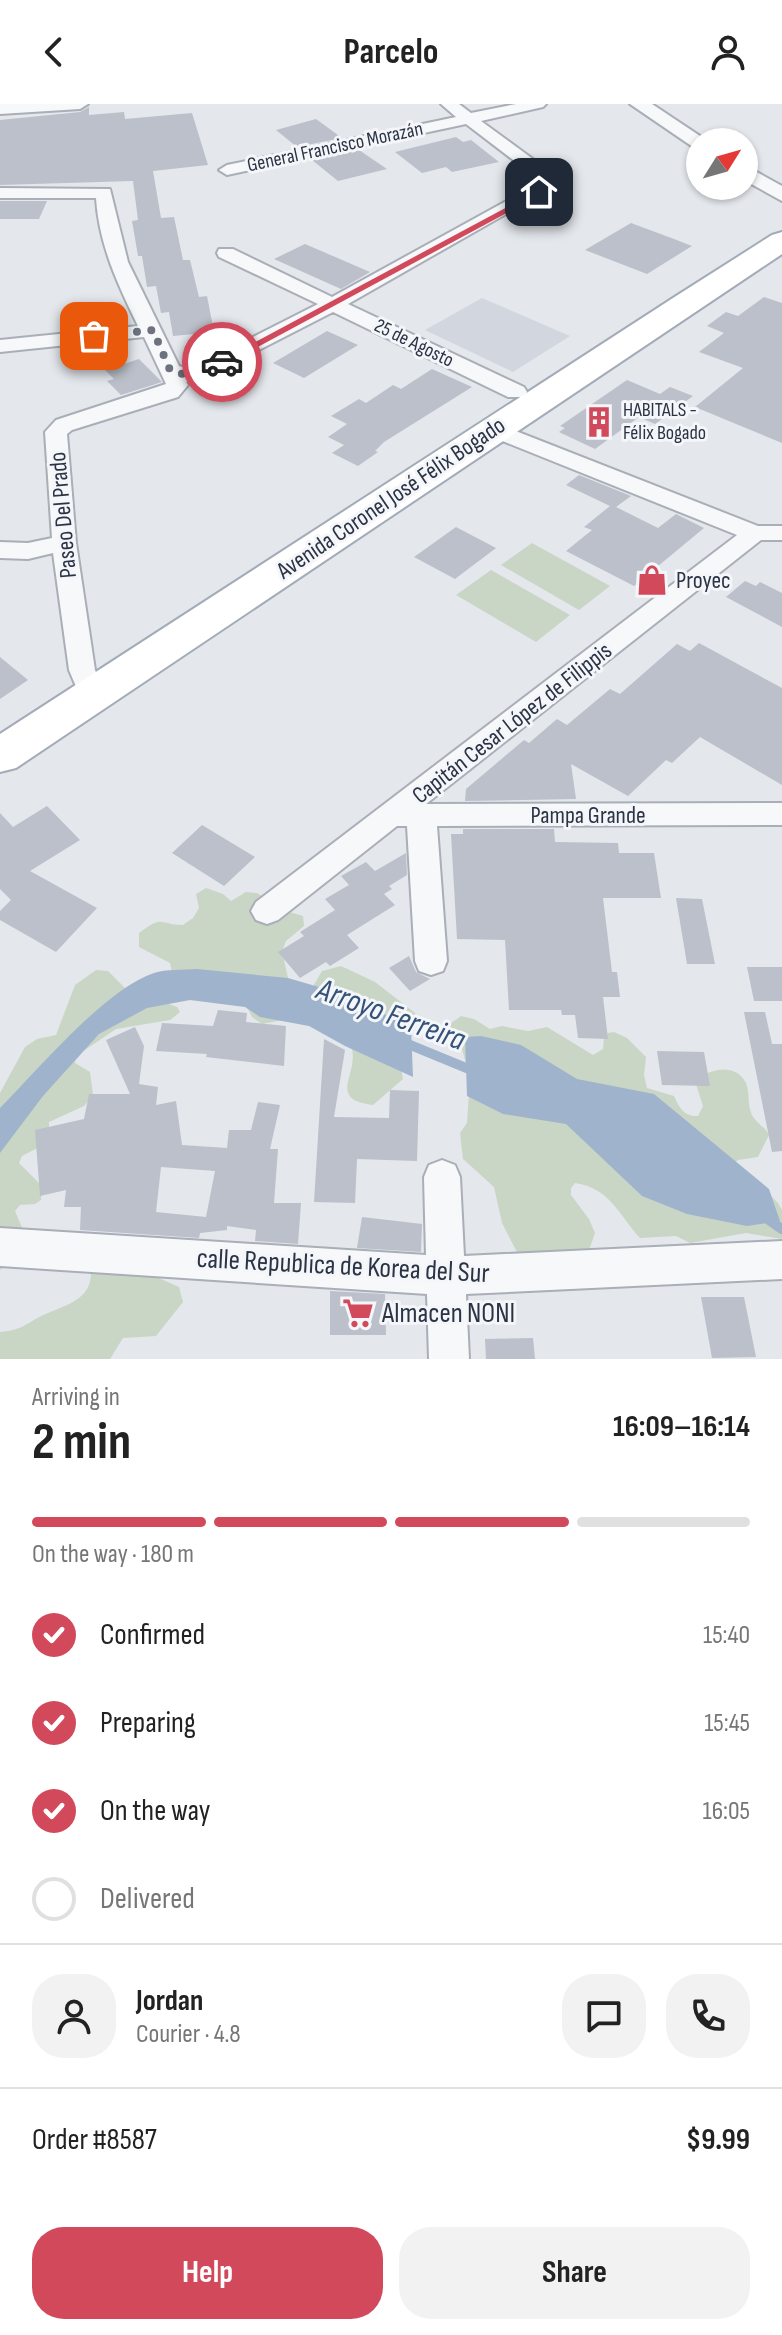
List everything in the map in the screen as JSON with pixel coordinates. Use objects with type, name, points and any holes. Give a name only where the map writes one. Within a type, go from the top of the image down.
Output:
[{"type":"main road","name":"Avenida Coronel José Félix Bogado","points":[[0,756],[88,683],[516,392],[782,222]]},
{"type":"main road","name":"Avenida Coronel José Félix Bogado","points":[[0,722],[88,683],[493,429],[782,241]]},
{"type":"street","points":[[1,107],[80,104]]},
{"type":"street","points":[[0,193],[104,193],[104,208],[121,267],[170,370],[183,376],[209,369],[548,185],[546,177],[449,104]]},
{"type":"street","name":"General Francisco Morazán","points":[[227,170],[538,104]]},
{"type":"street","points":[[639,104],[686,134]]},
{"type":"street","points":[[758,180],[782,195]]},
{"type":"street","name":"25 de Agosto","points":[[226,253],[516,392]]},
{"type":"street","points":[[0,346],[153,330]]},
{"type":"street","name":"Paseo Del Prado","points":[[88,683],[64,543],[56,432],[64,425],[170,392],[177,385],[170,370]]},
{"type":"street","points":[[493,429],[769,533]]},
{"type":"street","name":"Capitán Cesar López de Filippis","points":[[267,911],[408,815],[769,533]]},
{"type":"street","points":[[0,550],[28,551],[64,543]]},
{"type":"street","name":"Pampa Grande","points":[[408,815],[782,814]]},
{"type":"street","points":[[408,815],[431,961]]},
{"type":"street","points":[[442,1177],[449,1359]]},
{"type":"street","name":"calle Republica de Korea del Sur","points":[[0,1247],[445,1276],[780,1260]]},
{"type":"shaded area","points":[[482,298],[570,336],[513,372],[425,330]]},
{"type":"green space","points":[[532,543],[610,586],[579,610],[501,565]]},
{"type":"green space","points":[[491,570],[570,615],[536,642],[456,595]]},
{"type":"green space","points":[[206,888],[223,894],[231,901],[246,892],[257,893],[286,911],[303,916],[304,926],[286,941],[282,951],[288,978],[288,1019],[262,1024],[252,1017],[247,1007],[172,973],[170,963],[139,947],[139,933],[153,924],[183,925],[193,918],[199,908],[196,894]]},
{"type":"green space","points":[[341,966],[375,982],[415,1013],[417,1018],[403,1055],[403,1079],[373,1105],[351,1098],[348,1085],[352,1049],[311,990],[322,971]]},
{"type":"green space","points":[[96,970],[108,971],[125,988],[177,1007],[180,1012],[170,1020],[116,1029],[76,1056],[75,1063],[90,1072],[93,1095],[84,1106],[49,1122],[49,1142],[22,1156],[19,1163],[42,1186],[41,1200],[35,1204],[20,1205],[15,1211],[23,1230],[7,1265],[0,1270],[0,1093],[25,1047],[37,1039],[56,1035],[75,985]]},
{"type":"green space","points":[[461,1016],[474,1019],[490,1029],[502,1026],[528,1031],[547,1027],[593,1055],[603,1049],[604,1037],[614,1032],[627,1038],[646,1057],[644,1075],[647,1088],[674,1096],[683,1110],[693,1116],[698,1116],[703,1106],[695,1081],[707,1073],[722,1070],[741,1076],[748,1090],[752,1115],[769,1135],[758,1157],[738,1160],[733,1164],[758,1191],[778,1203],[782,1210],[782,1239],[746,1233],[690,1243],[676,1236],[640,1238],[613,1204],[597,1190],[575,1183],[571,1195],[589,1219],[595,1233],[588,1253],[519,1256],[502,1223],[494,1187],[463,1159],[460,1133],[467,1123],[470,1079],[461,1045],[447,1026]]},
{"type":"green space","points":[[91,1271],[152,1275],[179,1287],[183,1302],[156,1336],[123,1338],[110,1359],[0,1359],[0,1332],[21,1327],[77,1299],[88,1288]]},
{"type":"water","points":[[197,969],[288,978],[329,990],[411,1026],[413,1077],[309,1026],[260,1017],[245,1007],[190,1000],[147,1008],[99,1034],[43,1096],[0,1153],[0,1108],[93,1013],[135,982],[154,973]]},
{"type":"water","points":[[481,1036],[521,1045],[577,1079],[654,1094],[769,1189],[780,1221],[747,1226],[687,1214],[642,1196],[566,1124],[503,1114],[467,1096],[465,1037]]},
{"type":"building","points":[[89,107],[89,115],[124,112],[125,119],[192,113],[208,165],[153,171],[161,218],[174,217],[183,260],[190,260],[199,297],[207,296],[214,332],[173,336],[169,312],[161,313],[156,286],[147,287],[142,256],[138,256],[132,221],[138,220],[133,181],[0,185],[0,120],[80,112]]},
{"type":"building","points":[[316,119],[342,138],[297,147],[276,130]]},
{"type":"building","points":[[456,137],[463,142],[471,140],[499,162],[452,172],[446,167],[422,173],[395,152]]},
{"type":"building","points":[[359,150],[387,169],[338,181],[312,160]]},
{"type":"building","points":[[0,201],[47,201],[39,219],[0,219]]},
{"type":"building","points":[[631,223],[692,246],[647,274],[585,250]]},
{"type":"building","points":[[305,244],[370,272],[341,289],[274,259]]},
{"type":"building","points":[[764,297],[782,303],[782,443],[695,407],[743,368],[699,352],[724,333],[707,326],[726,312],[738,316]]},
{"type":"building","points":[[327,331],[358,345],[304,378],[273,363]]},
{"type":"building","points":[[139,359],[162,382],[121,395],[107,381],[114,379],[105,370]]},
{"type":"building","points":[[432,369],[472,387],[384,442],[375,451],[378,452],[358,466],[332,453],[344,445],[328,437],[347,424],[331,416],[359,399],[366,403],[393,385],[401,389]]},
{"type":"building","points":[[627,380],[660,394],[670,387],[693,396],[655,424],[639,417],[595,449],[559,432],[565,428],[560,426]]},
{"type":"building","points":[[579,475],[631,496],[616,507],[658,528],[676,514],[704,528],[634,586],[566,551],[592,530],[584,527],[610,506],[566,485]]},
{"type":"building","points":[[456,527],[496,548],[455,579],[414,557]]},
{"type":"building","points":[[745,581],[756,586],[760,582],[782,593],[782,627],[726,597]]},
{"type":"building","points":[[699,643],[782,688],[782,785],[700,737],[672,763],[666,760],[628,796],[571,764],[576,799],[465,801],[466,789],[524,740],[529,743],[557,719],[567,725],[610,689],[620,694],[677,644],[690,651]]},
{"type":"building","points":[[0,657],[28,680],[0,699]]},
{"type":"building","points":[[47,806],[80,840],[30,871],[97,908],[56,952],[0,920],[0,911],[11,900],[0,889],[0,813],[13,827]]},
{"type":"building","points":[[202,825],[255,857],[224,886],[172,853]]},
{"type":"building","points":[[463,829],[554,829],[555,842],[618,843],[619,853],[654,853],[661,898],[603,898],[612,972],[617,972],[620,997],[603,997],[608,1039],[578,1038],[575,1015],[562,1015],[561,1010],[509,1010],[505,940],[457,939],[451,834],[463,834]]},
{"type":"building","points":[[406,853],[407,875],[389,886],[392,889],[384,894],[395,905],[347,935],[359,948],[330,966],[326,962],[300,978],[278,952],[304,936],[300,932],[335,910],[325,899],[349,885],[341,876],[366,862],[375,871]]},
{"type":"building","points":[[676,898],[702,899],[715,964],[687,964]]},
{"type":"building","points":[[409,956],[416,972],[430,979],[410,991],[389,968]]},
{"type":"building","points":[[747,967],[782,967],[782,1001],[754,1001]]},
{"type":"building","points":[[218,1010],[247,1013],[246,1022],[286,1026],[284,1066],[206,1057],[207,1054],[156,1051],[162,1023],[213,1026]]},
{"type":"building","points":[[744,1012],[765,1012],[772,1044],[782,1044],[782,1151],[772,1152]]},
{"type":"building","points":[[135,1027],[144,1046],[139,1084],[158,1087],[156,1105],[176,1101],[182,1145],[227,1148],[229,1130],[251,1130],[258,1102],[280,1105],[270,1149],[278,1149],[274,1203],[301,1203],[298,1244],[255,1241],[256,1230],[227,1226],[227,1230],[200,1233],[199,1238],[80,1230],[81,1207],[64,1207],[66,1190],[40,1196],[35,1130],[84,1119],[89,1094],[130,1094],[106,1040]],"holes":[[[161,1167],[215,1171],[206,1217],[156,1212]]]},
{"type":"building","points":[[324,1039],[345,1050],[334,1117],[389,1118],[390,1090],[419,1091],[417,1161],[357,1159],[355,1203],[314,1202]]},
{"type":"building","points":[[657,1051],[704,1052],[710,1086],[662,1085]]},
{"type":"building","points":[[362,1217],[422,1224],[421,1252],[357,1248]]},
{"type":"building","name":"Almacen NONI","points":[[330,1291],[385,1294],[386,1335],[330,1335]]},
{"type":"building","points":[[701,1297],[744,1297],[756,1357],[712,1358]]},
{"type":"building","points":[[533,1338],[535,1359],[486,1359],[485,1339]]},
{"type":"waterway","name":"Arroyo Ferreira","points":[[403,1042],[476,1072]]},
{"type":"waterway","name":"Arroyo Ferreira","points":[[763,1216],[782,1229]]},
{"type":"way so far","points":[[94,336],[153,330],[170,370],[183,376],[195,375],[222,362]]},
{"type":"place","name":"HABITALS - Félix Bogado","points":[[599,422]]},
{"type":"place","name":"Proyec","points":[[652,580]]},
{"type":"place","name":"Almacen NONI","points":[[358,1313]]},
{"type":"route","points":[[222,362],[539,192]]}]
